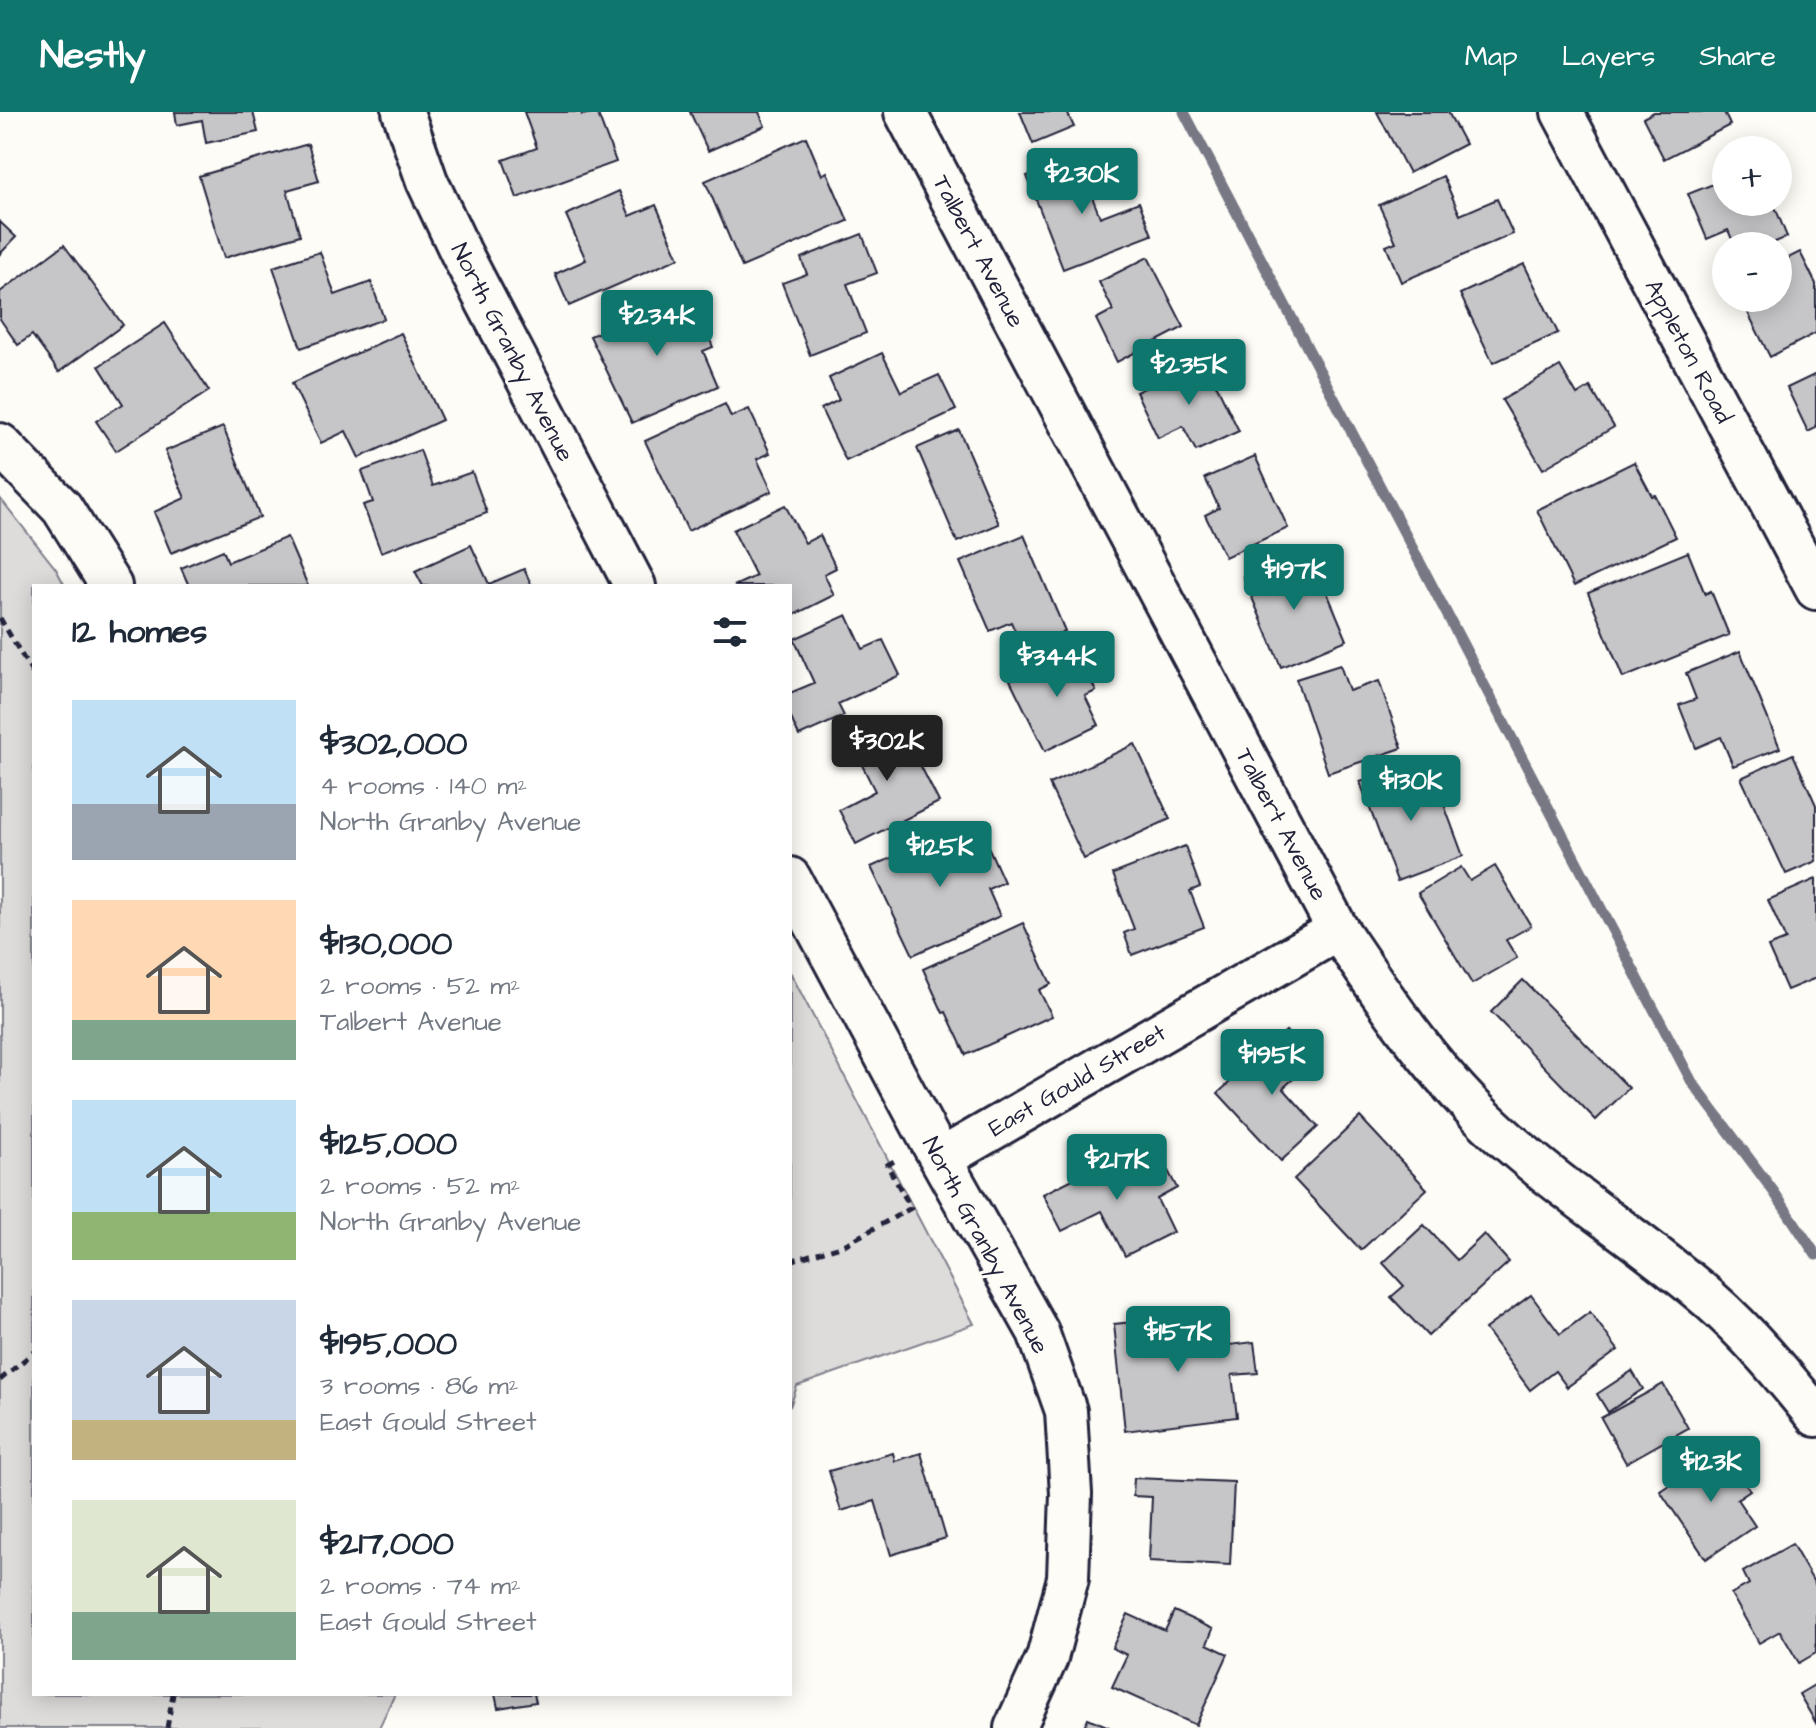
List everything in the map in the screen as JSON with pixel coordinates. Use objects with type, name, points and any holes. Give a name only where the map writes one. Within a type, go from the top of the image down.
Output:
[{"type":"street","name":"North Granby Avenue","points":[[403,112],[427,181],[462,255],[634,584]]},
{"type":"street","name":"Talbert Avenue","points":[[905,112],[1338,930],[1405,1029],[1474,1108],[1544,1172],[1710,1300],[1768,1358],[1816,1416]]},
{"type":"street","name":"Appleton Road","points":[[1562,112],[1816,589]]},
{"type":"street","points":[[0,444],[62,508],[110,584]]},
{"type":"street","name":"North Granby Avenue","points":[[792,882],[1038,1332],[1066,1411],[1071,1494],[1068,1578],[1047,1658],[1015,1728]]},
{"type":"street","name":"East Gould Street","points":[[936,1150],[1338,930]]},
{"type":"path","points":[[0,618],[32,673]]},
{"type":"path","points":[[792,1260],[844,1245],[911,1208],[887,1165],[936,1150]]},
{"type":"path","points":[[0,1380],[32,1354]]},
{"type":"path","points":[[167,1728],[173,1696]]},
{"type":"shaded area","points":[[0,498],[56,569],[64,584],[32,584],[32,1696],[394,1696],[379,1728],[0,1728]]},
{"type":"shaded area","points":[[792,976],[974,1324],[797,1386],[792,1401]]},
{"type":"building","points":[[175,112],[253,112],[258,132],[206,143],[202,120],[177,125]]},
{"type":"building","points":[[524,112],[581,112],[582,115],[597,112],[616,162],[517,198],[503,160],[537,148]]},
{"type":"building","points":[[690,112],[759,112],[765,126],[708,151]]},
{"type":"building","points":[[1020,112],[1067,112],[1074,127],[1033,144]]},
{"type":"building","points":[[1377,112],[1448,112],[1465,144],[1409,173]]},
{"type":"building","points":[[1654,112],[1724,112],[1730,125],[1664,159],[1643,118]]},
{"type":"building","points":[[806,137],[822,175],[827,172],[848,221],[742,267],[705,181]]},
{"type":"building","points":[[308,144],[319,181],[287,190],[300,235],[224,258],[199,176]]},
{"type":"building","points":[[1076,156],[1100,217],[1139,202],[1152,235],[1063,269],[1027,176]]},
{"type":"building","points":[[1443,176],[1460,215],[1497,199],[1513,234],[1401,282],[1386,246],[1396,242],[1379,205]]},
{"type":"building","points":[[1712,185],[1712,216],[1779,216],[1785,232],[1728,230],[1712,232],[1712,237],[1707,239],[1688,194]]},
{"type":"building","points":[[619,191],[630,216],[656,205],[679,258],[569,306],[555,274],[586,260],[566,215]]},
{"type":"building","points":[[0,222],[16,237],[0,254]]},
{"type":"building","points":[[862,234],[877,273],[847,284],[866,333],[810,355],[782,283],[807,274],[801,258]]},
{"type":"building","points":[[64,245],[123,325],[59,372],[32,335],[18,345],[0,319],[0,292]]},
{"type":"building","points":[[320,252],[335,295],[371,282],[384,319],[301,348],[273,267]]},
{"type":"building","points":[[1800,252],[1816,284],[1816,333],[1770,357],[1748,313],[1792,312],[1792,256]]},
{"type":"building","points":[[1148,257],[1184,327],[1117,362],[1096,319],[1113,310],[1099,282]]},
{"type":"building","points":[[1524,264],[1558,333],[1493,363],[1460,294]]},
{"type":"building","points":[[689,293],[713,347],[703,351],[718,386],[632,423],[590,336]]},
{"type":"building","points":[[165,323],[209,391],[116,451],[96,421],[123,404],[99,366]]},
{"type":"building","points":[[401,333],[442,420],[359,458],[346,431],[321,443],[292,383]]},
{"type":"building","points":[[882,353],[901,392],[939,375],[956,410],[846,461],[821,409],[839,400],[829,378]]},
{"type":"building","points":[[1204,360],[1239,431],[1196,451],[1183,426],[1158,438],[1136,392]]},
{"type":"building","points":[[1560,366],[1577,395],[1590,387],[1614,427],[1543,469],[1502,400]]},
{"type":"building","points":[[1816,374],[1816,428],[1808,432],[1787,388]]},
{"type":"building","points":[[725,404],[731,417],[749,409],[770,453],[757,459],[772,491],[688,531],[645,441]]},
{"type":"building","points":[[223,427],[260,517],[171,553],[154,512],[185,498],[165,451]]},
{"type":"building","points":[[959,430],[999,524],[957,542],[917,448]]},
{"type":"building","points":[[420,450],[433,486],[472,472],[487,513],[381,552],[363,505],[373,502],[362,471]]},
{"type":"building","points":[[1255,456],[1288,528],[1225,557],[1205,515],[1219,508],[1205,478]]},
{"type":"building","points":[[1634,462],[1676,537],[1574,586],[1537,510]]},
{"type":"building","points":[[785,505],[805,543],[820,535],[836,568],[824,574],[834,595],[792,616],[792,584],[738,584],[756,576],[733,530]]},
{"type":"building","points":[[1024,535],[1065,631],[1023,649],[1011,622],[990,631],[960,562]]},
{"type":"building","points":[[287,537],[307,584],[188,584],[181,568],[223,550],[228,562]]},
{"type":"building","points":[[471,545],[489,584],[422,584],[415,571]]},
{"type":"building","points":[[1688,552],[1705,594],[1711,591],[1729,635],[1623,678],[1588,593]]},
{"type":"building","points":[[1290,557],[1302,586],[1321,578],[1347,640],[1281,667],[1243,576]]},
{"type":"building","points":[[524,569],[531,584],[489,584]]},
{"type":"building","points":[[847,615],[863,649],[883,640],[900,675],[838,704],[844,716],[799,736],[792,720],[792,692],[814,683],[794,639]]},
{"type":"building","points":[[1074,648],[1096,691],[1085,696],[1099,725],[1045,751],[1010,680]]},
{"type":"building","points":[[1740,651],[1780,748],[1733,766],[1721,737],[1696,748],[1679,705],[1696,699],[1686,673]]},
{"type":"building","points":[[1340,665],[1349,691],[1379,681],[1402,748],[1328,773],[1296,679]]},
{"type":"building","points":[[896,717],[939,802],[856,844],[839,810],[875,791],[850,741]]},
{"type":"building","points":[[1135,744],[1170,819],[1084,859],[1049,784]]},
{"type":"building","points":[[1793,754],[1816,805],[1816,861],[1786,874],[1741,778]]},
{"type":"building","points":[[1400,767],[1407,785],[1433,775],[1463,856],[1397,881],[1360,782]]},
{"type":"building","points":[[957,829],[964,843],[983,835],[1004,882],[988,889],[1000,916],[913,955],[871,867]]},
{"type":"building","points":[[1185,846],[1200,887],[1190,891],[1204,927],[1132,955],[1124,933],[1134,929],[1113,874]]},
{"type":"building","points":[[1495,866],[1531,926],[1506,940],[1517,958],[1472,984],[1418,893],[1461,867],[1470,881]]},
{"type":"building","points":[[1816,879],[1816,978],[1787,990],[1768,947],[1786,940],[1768,900]]},
{"type":"building","points":[[1023,923],[1051,984],[1039,990],[1052,1016],[966,1055],[923,969]]},
{"type":"building","points":[[1523,980],[1629,1088],[1596,1120],[1491,1012]]},
{"type":"building","points":[[1286,1031],[1313,1061],[1283,1088],[1318,1127],[1281,1161],[1218,1093]]},
{"type":"building","points":[[1360,1117],[1427,1189],[1361,1250],[1294,1179]]},
{"type":"building","points":[[1126,1152],[1139,1176],[1164,1163],[1177,1188],[1157,1199],[1173,1232],[1125,1256],[1102,1211],[1062,1231],[1043,1194]]},
{"type":"building","points":[[1424,1225],[1457,1260],[1484,1234],[1509,1262],[1428,1336],[1391,1297],[1404,1286],[1383,1263]]},
{"type":"building","points":[[1531,1295],[1560,1334],[1590,1312],[1618,1350],[1567,1387],[1555,1371],[1530,1390],[1485,1329]]},
{"type":"building","points":[[1162,1319],[1163,1334],[1228,1327],[1230,1345],[1254,1342],[1258,1373],[1232,1375],[1237,1417],[1125,1431],[1114,1324]]},
{"type":"building","points":[[1632,1371],[1643,1389],[1608,1412],[1597,1394]]},
{"type":"building","points":[[1663,1384],[1688,1428],[1626,1463],[1601,1418]]},
{"type":"building","points":[[1722,1450],[1750,1490],[1737,1499],[1755,1526],[1706,1559],[1660,1491]]},
{"type":"building","points":[[893,1453],[895,1461],[921,1453],[946,1538],[891,1555],[875,1501],[841,1511],[829,1471]]},
{"type":"building","points":[[1134,1478],[1234,1482],[1230,1565],[1149,1561],[1152,1497],[1133,1496]]},
{"type":"building","points":[[1792,1544],[1816,1586],[1816,1653],[1799,1663],[1780,1631],[1759,1643],[1731,1594],[1749,1584],[1743,1572]]},
{"type":"building","points":[[1174,1611],[1213,1629],[1207,1644],[1228,1654],[1196,1725],[1112,1687],[1127,1655],[1112,1648],[1128,1614],[1165,1631]]},
{"type":"building","points":[[1816,1684],[1816,1723],[1799,1694]]},
{"type":"building","points":[[495,1696],[534,1696],[536,1702],[498,1708]]},
{"type":"building","points":[[1088,1718],[1109,1727],[1084,1728]]},
{"type":"waterway","points":[[1184,112],[1692,1082],[1774,1192],[1816,1255]]}]
